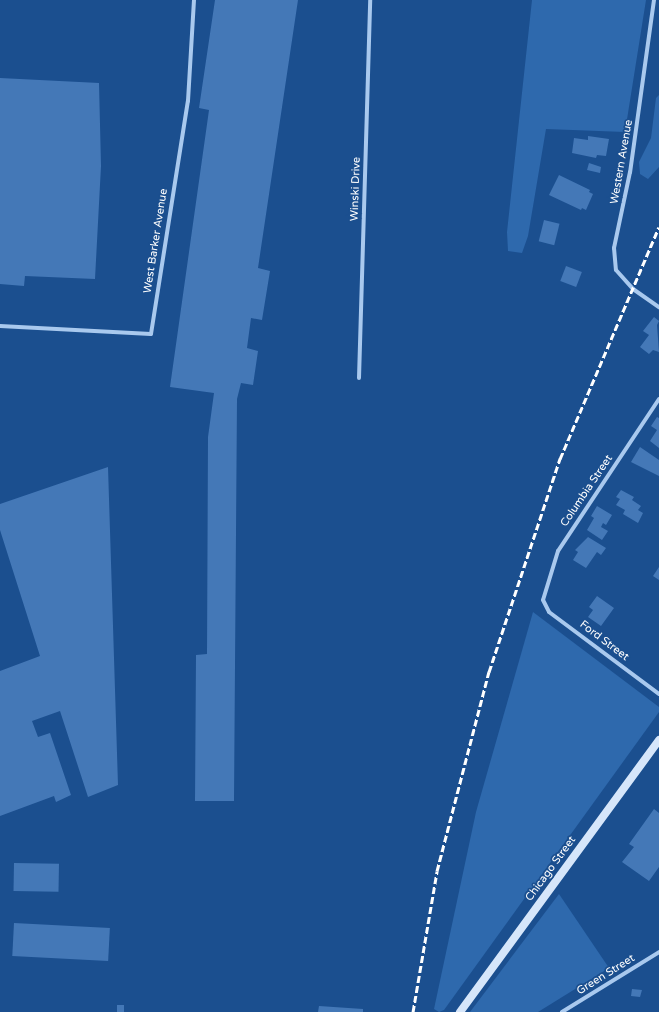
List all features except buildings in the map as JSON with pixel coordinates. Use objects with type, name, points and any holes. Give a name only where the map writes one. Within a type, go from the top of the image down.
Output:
[{"type":"street","name":"West Barker Avenue","points":[[0,326],[151,334],[188,101],[194,0]]},
{"type":"street","name":"Winski Drive","points":[[359,378],[370,0]]},
{"type":"street","name":"Western Avenue","points":[[654,0],[630,172],[614,248],[616,270],[633,289],[659,307]]},
{"type":"street","name":"Columbia Street","points":[[543,600],[558,550],[659,399]]},
{"type":"street","name":"Ford Street","points":[[543,600],[549,612],[659,694]]},
{"type":"street","name":"Chicago Street","points":[[460,1012],[659,740]]},
{"type":"street","name":"Green Street","points":[[562,1012],[659,952]]},
{"type":"shaded area","points":[[532,0],[646,0],[625,132],[546,129],[528,236],[522,253],[508,251],[507,232]]},
{"type":"shaded area","points":[[659,95],[659,167],[648,179],[640,174],[639,162],[651,138],[656,98]]},
{"type":"shaded area","points":[[533,612],[659,707],[659,712],[444,1010],[439,1012],[434,1009],[476,812]]},
{"type":"shaded area","points":[[559,894],[609,968],[538,1012],[470,1012]]},
{"type":"railway","points":[[413,1012],[437,871],[489,672],[560,459],[659,227]]}]
